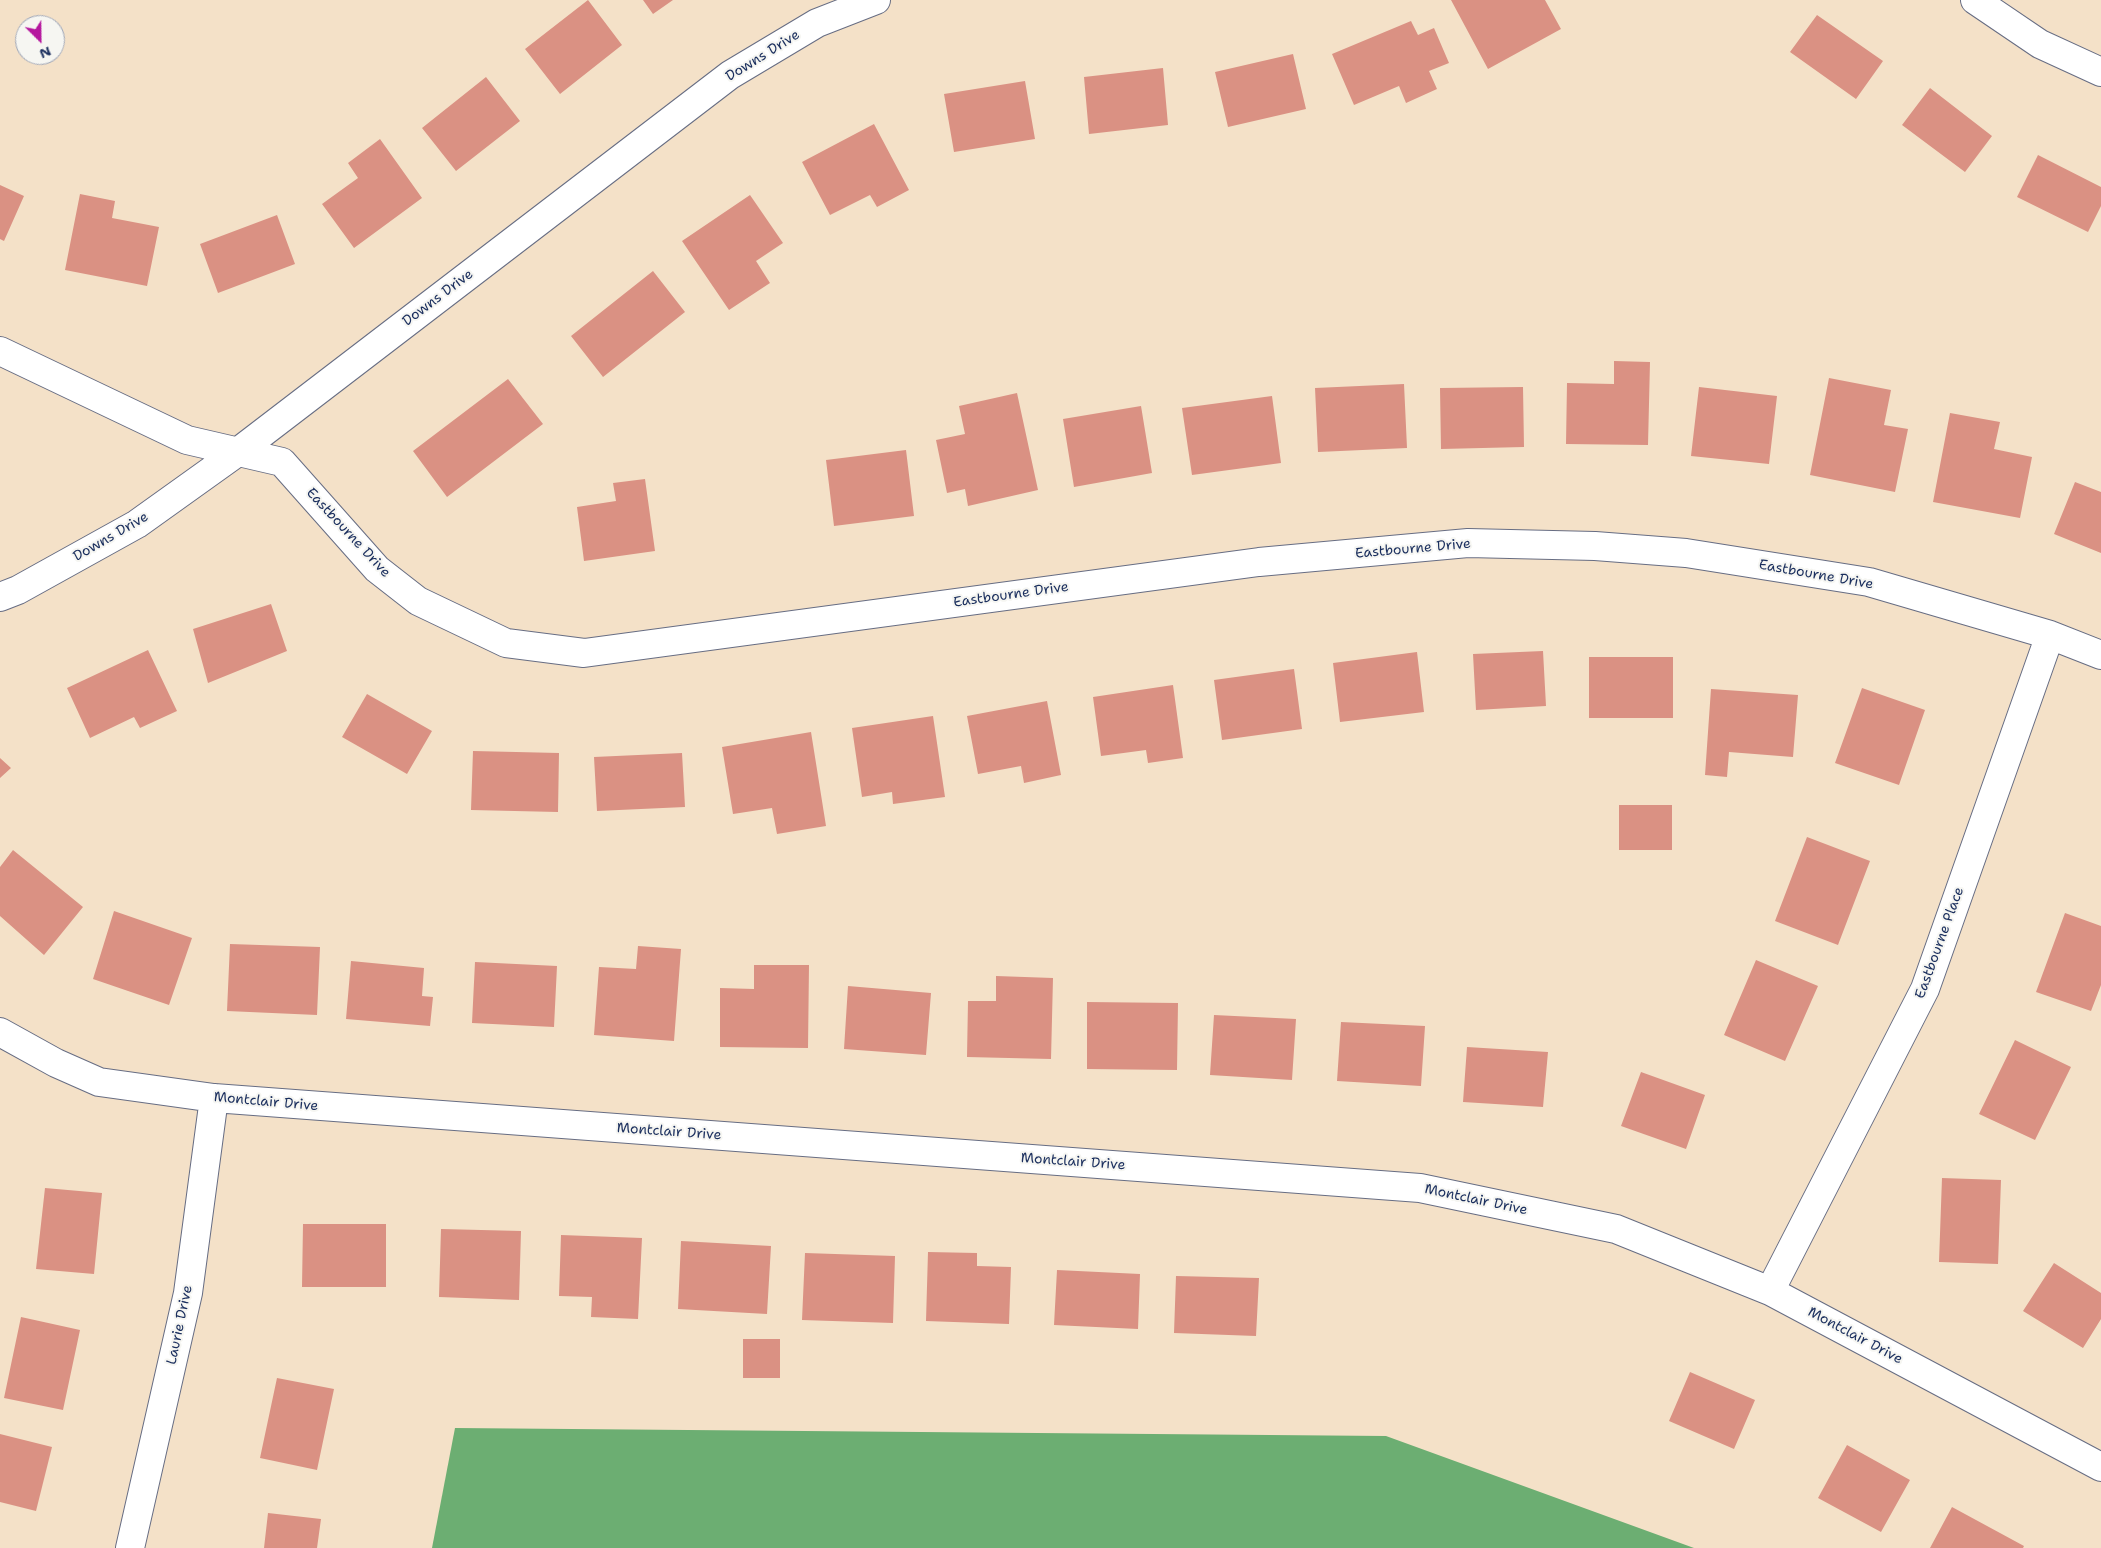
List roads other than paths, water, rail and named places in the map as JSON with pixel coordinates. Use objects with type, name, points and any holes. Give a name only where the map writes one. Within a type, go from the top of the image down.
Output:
[{"type":"street","name":"Downs Drive","points":[[0,597],[18,590],[137,524],[238,451],[730,75],[817,23],[876,0]]},
{"type":"street","points":[[1975,0],[2040,44],[2101,72]]},
{"type":"street","name":"Eastbourne Drive","points":[[0,351],[187,440],[282,462],[378,569],[418,601],[506,643],[584,652],[1259,562],[1468,543],[1594,546],[1686,553],[1869,582],[2050,635],[2101,655]]},
{"type":"street","name":"Eastbourne Place","points":[[1770,1291],[1925,989],[2050,635]]},
{"type":"street","name":"Montclair Drive","points":[[0,1032],[56,1063],[99,1082],[214,1098],[1420,1188],[1616,1229],[1770,1291],[2101,1467]]},
{"type":"street","name":"Laurie Drive","points":[[130,1548],[188,1293],[214,1098]]}]
